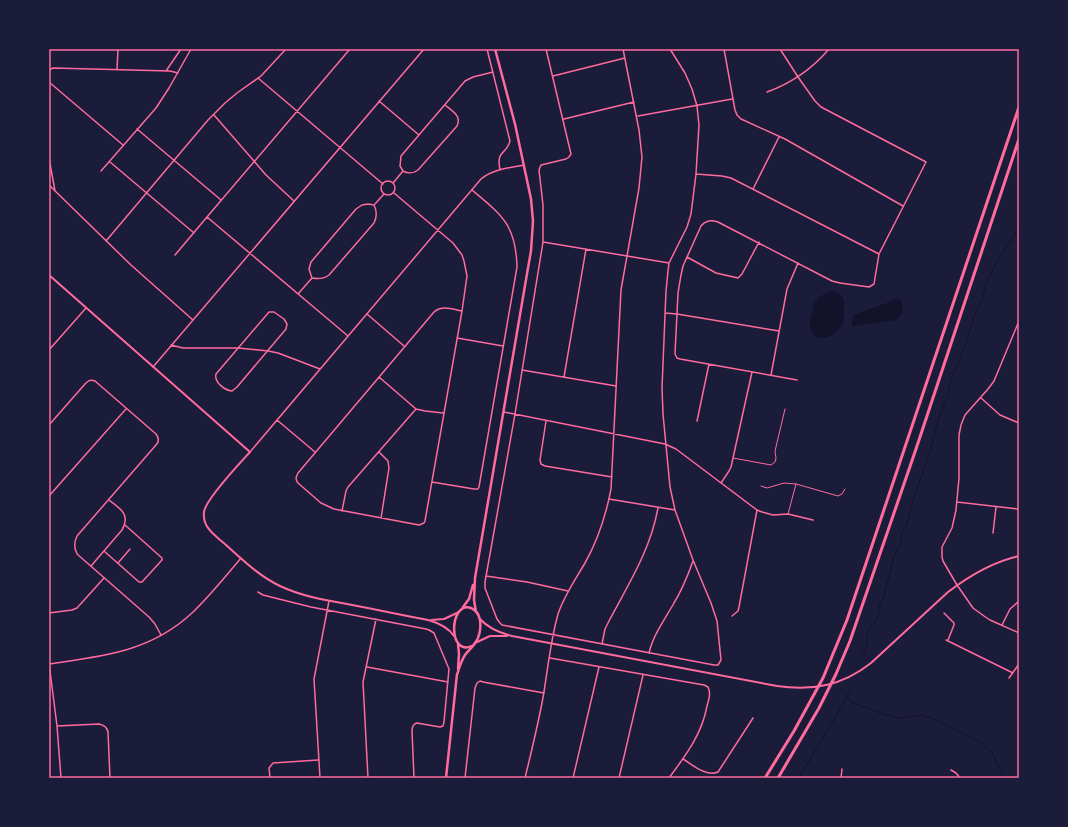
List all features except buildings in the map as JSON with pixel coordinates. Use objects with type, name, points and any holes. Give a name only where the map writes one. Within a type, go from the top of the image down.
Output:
[{"type":"highway","points":[[765,778],[794,731],[820,684],[847,620],[1019,107]]},
{"type":"highway","points":[[778,778],[819,708],[850,641],[914,456],[1019,139]]},
{"type":"main road","points":[[446,778],[459,652],[455,638],[454,623],[459,612],[470,596],[475,578],[528,268],[532,236],[533,221],[524,165],[515,124],[495,49]]},
{"type":"main road","points":[[475,578],[474,600],[476,612]]},
{"type":"main road","points":[[457,675],[464,655],[474,644],[480,630],[479,616],[476,612],[469,607],[462,609]]},
{"type":"main road","points":[[457,642],[460,646],[465,648],[470,648],[474,644]]},
{"type":"street","points":[[118,49],[118,70]]},
{"type":"street","points":[[166,70],[181,49]]},
{"type":"street","points":[[101,171],[156,108],[191,49]]},
{"type":"street","points":[[106,241],[214,114],[237,93],[258,78],[286,49]]},
{"type":"street","points":[[175,255],[350,49]]},
{"type":"street","points":[[153,367],[424,49]]},
{"type":"street","points":[[487,49],[510,141],[499,157],[498,160],[500,170]]},
{"type":"street","points":[[546,49],[571,152],[569,157],[566,159],[543,164],[539,170],[543,205],[543,242],[485,588],[499,622],[504,625],[714,666],[718,665],[721,660],[717,621],[675,510],[670,487],[665,444],[662,388],[666,291],[669,263],[690,219],[696,174],[699,125],[697,106],[688,77],[670,49]]},
{"type":"street","points":[[526,778],[558,616],[568,591],[585,563],[603,521],[609,499],[612,477],[621,290],[639,188],[642,157],[637,116],[623,49]]},
{"type":"street","points":[[724,49],[732,99],[739,118],[779,136],[903,206]]},
{"type":"street","points":[[780,49],[798,77],[821,107],[926,161],[879,254],[873,284],[868,287],[835,282],[721,223],[710,221],[701,226],[680,275],[675,356],[680,359],[797,380]]},
{"type":"street","points":[[767,92],[791,82],[814,65],[829,49]]},
{"type":"street","points":[[552,76],[625,58]]},
{"type":"street","points":[[49,70],[53,68],[166,70],[178,73]]},
{"type":"street","points":[[445,105],[458,117],[459,120],[457,126],[416,172],[408,173],[403,171],[400,163],[401,156],[465,81],[473,77],[493,72]]},
{"type":"street","points":[[258,78],[383,184]]},
{"type":"street","points":[[49,82],[123,145]]},
{"type":"street","points":[[637,116],[732,99]]},
{"type":"street","points":[[380,102],[419,135]]},
{"type":"street","points":[[563,119],[634,102]]},
{"type":"street","points":[[214,114],[254,161],[277,186],[294,201]]},
{"type":"street","points":[[137,129],[221,200]]},
{"type":"street","points":[[753,189],[779,136]]},
{"type":"street","points":[[49,158],[55,191]]},
{"type":"street","points":[[110,162],[194,233]]},
{"type":"street","points":[[455,638],[444,626],[428,620],[329,601],[291,591],[279,585],[257,571],[208,529],[205,522],[204,511],[206,504],[211,497],[481,179],[494,171],[524,165]]},
{"type":"street","points":[[393,183],[403,171]]},
{"type":"street","points":[[696,174],[726,177],[753,189],[879,254]]},
{"type":"street","points":[[383,184],[386,182],[393,183]]},
{"type":"street","points":[[393,183],[395,187],[394,193]]},
{"type":"street","points":[[383,184],[381,189],[384,194]]},
{"type":"street","points":[[49,185],[131,266],[193,320]]},
{"type":"street","points":[[432,482],[478,489],[479,487],[518,266],[515,243],[502,217],[472,190]]},
{"type":"street","points":[[384,194],[389,195],[394,193]]},
{"type":"street","points":[[394,193],[453,243],[464,261],[466,276],[462,311],[425,520],[419,525],[342,511],[321,504],[298,483],[296,480],[298,472],[437,309],[444,308],[462,311]]},
{"type":"street","points":[[374,205],[384,194]]},
{"type":"street","points":[[312,278],[309,270],[311,262],[356,209],[362,205],[374,205]]},
{"type":"street","points":[[312,278],[322,279],[329,275],[370,228],[376,219],[374,205]]},
{"type":"street","points":[[207,217],[348,336]]},
{"type":"street","points":[[543,242],[669,263]]},
{"type":"street","points":[[687,257],[716,273],[738,278],[742,274],[759,242]]},
{"type":"street","points":[[564,377],[586,249]]},
{"type":"street","points":[[771,375],[787,289],[798,263]]},
{"type":"street","points":[[49,275],[250,452]]},
{"type":"street","points":[[298,294],[312,278]]},
{"type":"street","points":[[49,350],[86,308]]},
{"type":"street","points":[[272,312],[284,319],[287,326],[268,351],[237,388],[232,391],[229,391],[216,381],[216,374],[267,314],[272,312]]},
{"type":"street","points":[[665,313],[779,331]]},
{"type":"street","points":[[367,314],[404,346]]},
{"type":"street","points":[[1019,321],[996,377],[966,415],[959,430],[960,470],[957,502],[952,528],[942,547],[943,561],[973,608],[984,616],[1019,633]]},
{"type":"street","points":[[457,338],[503,346]]},
{"type":"street","points":[[171,345],[183,348],[238,348],[268,351],[278,353],[320,369]]},
{"type":"street","points":[[697,421],[709,364]]},
{"type":"street","points":[[522,370],[616,386]]},
{"type":"street","points":[[721,483],[729,471],[733,458],[752,372]]},
{"type":"street","points":[[379,377],[416,409],[444,413]]},
{"type":"street","points":[[49,424],[90,380],[95,381],[156,434],[159,440],[156,445],[77,536],[74,544],[77,554],[149,617],[155,624],[161,636]]},
{"type":"street","points":[[981,397],[1000,415],[1019,423]]},
{"type":"street","points":[[49,496],[126,408]]},
{"type":"street","points":[[342,511],[348,488],[416,409]]},
{"type":"street","points":[[504,412],[665,444],[676,449],[757,510],[773,515],[788,514],[813,520]]},
{"type":"street","points":[[277,420],[315,452]]},
{"type":"street","points":[[546,420],[540,460],[541,464],[545,466],[612,477]]},
{"type":"street","points":[[379,452],[388,461],[389,468],[381,518]]},
{"type":"street","points":[[91,566],[125,525],[126,517],[124,512],[109,499]]},
{"type":"street","points":[[609,499],[675,510]]},
{"type":"street","points":[[957,502],[1019,509]]},
{"type":"street","points":[[993,533],[996,507]]},
{"type":"street","points":[[602,644],[605,629],[639,567],[647,548],[658,508]]},
{"type":"street","points":[[732,616],[738,611],[739,607],[757,510]]},
{"type":"street","points":[[104,551],[141,582],[162,559],[125,525]]},
{"type":"street","points":[[118,563],[130,549]]},
{"type":"street","points":[[479,616],[490,628],[512,636],[776,686],[815,688],[829,685],[851,676],[871,663],[948,592],[971,575],[989,566],[1019,556]]},
{"type":"street","points":[[61,778],[57,726],[49,663],[99,657],[125,651],[146,644],[161,636],[192,613],[241,558]]},
{"type":"street","points":[[649,653],[651,644],[675,601],[693,560]]},
{"type":"street","points":[[486,576],[568,591]]},
{"type":"street","points":[[49,613],[78,608],[104,578]]},
{"type":"street","points":[[258,592],[327,610],[429,630],[434,633],[449,668],[444,722],[442,727],[418,723],[412,727],[414,778]]},
{"type":"street","points":[[320,778],[314,680],[329,601]]},
{"type":"street","points":[[1002,625],[1010,609],[1019,601]]},
{"type":"street","points":[[428,620],[444,619],[459,612]]},
{"type":"street","points":[[944,613],[954,623],[947,640],[1013,673]]},
{"type":"street","points":[[368,778],[364,682],[376,619]]},
{"type":"street","points":[[474,644],[490,636],[512,636]]},
{"type":"street","points":[[550,658],[704,685],[708,687],[710,692],[704,720],[697,737],[669,778]]},
{"type":"street","points":[[1009,678],[1019,664]]},
{"type":"street","points":[[367,666],[448,682]]},
{"type":"street","points":[[573,778],[599,667]]},
{"type":"street","points":[[619,778],[643,674]]},
{"type":"street","points":[[465,778],[474,688],[477,683],[480,681],[544,693]]},
{"type":"street","points":[[683,759],[706,772],[714,774],[718,772],[753,718]]},
{"type":"street","points":[[57,726],[102,725],[108,730],[110,778]]},
{"type":"street","points":[[270,778],[269,768],[273,763],[318,760]]},
{"type":"street","points":[[841,778],[842,768]]},
{"type":"street","points":[[951,770],[960,778]]},
{"type":"lane","points":[[733,458],[772,466],[776,458],[775,451],[786,409]]},
{"type":"lane","points":[[761,486],[767,488],[784,483],[796,484],[838,496],[842,494],[844,489]]},
{"type":"lane","points":[[788,514],[796,484]]},
{"type":"shaded area","points":[[833,291],[840,294],[844,300],[843,323],[831,336],[826,338],[817,337],[810,326],[813,304],[820,297]]},
{"type":"shaded area","points":[[893,299],[901,300],[903,312],[897,320],[852,326],[853,315],[890,302],[894,300]]},
{"type":"waterway","points":[[863,655],[867,646],[867,636],[871,626],[877,619],[894,556],[901,544],[902,532],[906,526],[914,497],[929,455],[952,377],[964,349],[976,311],[982,301],[986,283],[996,263],[1019,228]]},
{"type":"waterway","points":[[799,778],[851,688]]},
{"type":"waterway","points":[[847,696],[852,703],[898,718],[923,715],[978,741],[992,753],[1004,778]]}]
